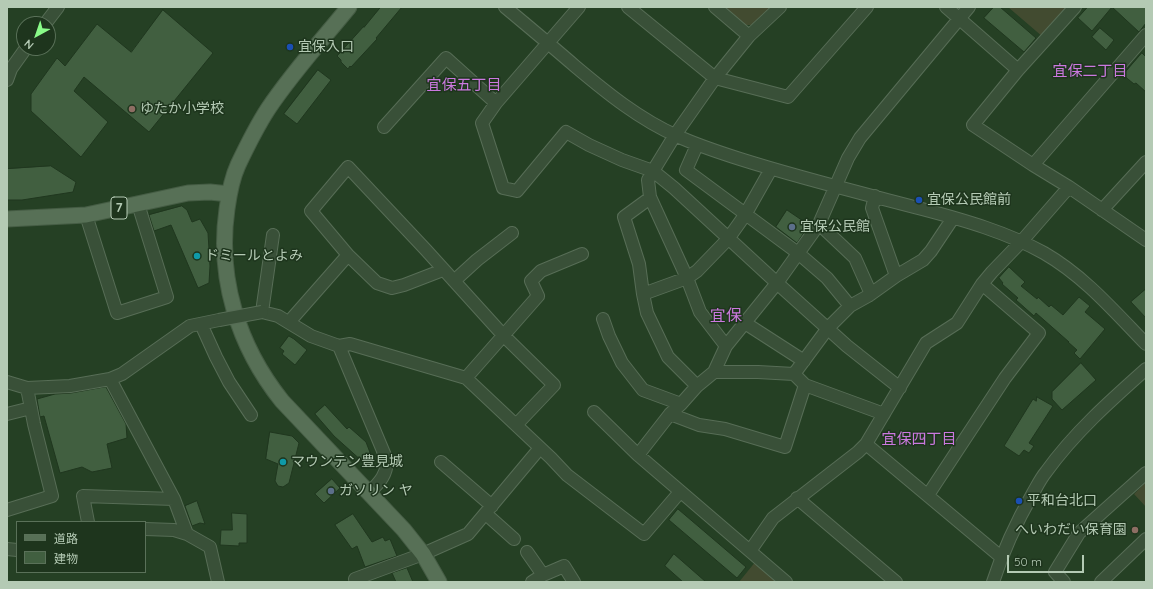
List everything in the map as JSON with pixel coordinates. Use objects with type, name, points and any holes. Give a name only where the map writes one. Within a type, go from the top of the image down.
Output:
[{"type":"main road","points":[[349,7],[309,55],[268,109],[238,166],[229,194],[225,226],[226,274],[232,304],[250,350],[270,386],[282,401],[404,530],[423,554],[439,582]]},
{"type":"main road","name":"7","points":[[7,219],[86,215],[188,193],[210,192],[229,194]]},
{"type":"street","points":[[51,16],[58,7]]},
{"type":"street","points":[[505,7],[604,90],[627,107],[675,135],[697,145],[771,169],[875,196],[991,229],[1021,242],[1044,253],[1067,268],[1093,290],[1146,344]]},
{"type":"street","points":[[579,7],[496,102],[482,123],[502,188],[516,191],[566,132],[589,145],[622,160],[653,171],[674,188],[777,284],[848,346],[900,388]]},
{"type":"street","points":[[628,7],[715,78],[788,97],[868,7]]},
{"type":"street","points":[[715,7],[749,36]]},
{"type":"street","points":[[726,346],[700,312],[687,278],[650,198],[648,180],[675,135],[715,78],[749,36],[780,7]]},
{"type":"street","points":[[946,7],[1018,70]]},
{"type":"street","points":[[638,455],[670,414],[697,386],[714,372],[726,346],[777,284],[819,224],[848,158],[860,138],[969,7]]},
{"type":"street","points":[[1075,7],[1018,70],[973,125],[1069,187],[1146,240]]},
{"type":"street","points":[[1033,165],[1146,35]]},
{"type":"street","points":[[7,80],[11,68],[20,56]]},
{"type":"street","points":[[384,127],[446,58],[496,102]]},
{"type":"street","points":[[697,145],[686,170],[798,253],[827,278],[850,306]]},
{"type":"street","points":[[1102,210],[1146,162]]},
{"type":"street","points":[[443,270],[392,288],[377,283],[348,255],[311,211],[348,167],[503,335],[554,385],[516,425]]},
{"type":"street","points":[[643,294],[687,278],[697,271],[728,239],[745,215],[771,169]]},
{"type":"street","points":[[750,551],[773,518],[858,452],[866,444],[926,343],[957,323],[982,284],[1069,187]]},
{"type":"street","points":[[875,196],[872,208],[896,276]]},
{"type":"street","points":[[650,198],[624,217],[639,264],[647,313],[668,357],[697,386]]},
{"type":"street","points":[[86,215],[117,313],[167,297],[138,204]]},
{"type":"street","points":[[794,374],[828,328],[850,306],[923,260],[931,251],[953,218]]},
{"type":"street","points":[[819,224],[855,258],[871,294]]},
{"type":"street","points":[[454,281],[477,260],[512,233]]},
{"type":"street","points":[[262,312],[273,234]]},
{"type":"street","points":[[466,378],[538,296],[531,281],[541,271],[582,254]]},
{"type":"street","points":[[289,322],[348,255]]},
{"type":"street","points":[[928,495],[1005,378],[1039,333],[982,284]]},
{"type":"street","points":[[7,382],[27,388],[70,386],[110,379],[122,374],[190,326],[262,312],[278,316],[311,336],[339,346],[350,344],[466,378],[567,475],[644,534],[680,492]]},
{"type":"street","points":[[603,319],[609,336],[622,363],[643,390],[681,404]]},
{"type":"street","points":[[745,323],[804,361]]},
{"type":"street","points":[[202,324],[216,357],[229,382],[251,415]]},
{"type":"street","points":[[339,346],[386,458],[387,468],[384,476],[369,493]]},
{"type":"street","points":[[993,582],[1001,557],[1024,509],[1045,473],[1070,442],[1101,409],[1146,369]]},
{"type":"street","points":[[714,372],[794,374],[805,384],[884,414]]},
{"type":"street","points":[[110,379],[174,499],[187,534]]},
{"type":"street","points":[[670,414],[699,425],[725,429],[785,447],[805,384]]},
{"type":"street","points":[[7,510],[52,496],[27,388]]},
{"type":"street","points":[[7,414],[31,408]]},
{"type":"street","points":[[594,412],[638,455],[786,582]]},
{"type":"street","points":[[866,444],[1001,557]]},
{"type":"street","points":[[356,582],[355,579],[423,554],[468,534],[540,448]]},
{"type":"street","points":[[441,462],[489,510],[514,539]]},
{"type":"street","points":[[1064,582],[1055,572],[1079,533],[1146,473]]},
{"type":"street","points":[[88,521],[83,496],[174,499]]},
{"type":"street","points":[[797,498],[896,582]]},
{"type":"street","points":[[146,529],[174,530],[187,534],[210,547],[218,582]]},
{"type":"street","points":[[1102,582],[1146,539]]},
{"type":"street","points":[[527,552],[543,575]]},
{"type":"street","points":[[532,582],[543,575],[564,566],[574,582]]},
{"type":"green space","points":[[723,7],[771,7],[752,25],[744,25]]},
{"type":"green space","points":[[1008,7],[1069,7],[1043,37]]},
{"type":"green space","points":[[1146,482],[1146,507],[1134,494]]},
{"type":"green space","points":[[756,561],[780,582],[739,582]]},
{"type":"building","points":[[381,7],[402,7],[376,38],[377,39],[348,69],[337,56]]},
{"type":"building","points":[[994,7],[1000,7],[1036,38],[1024,52],[984,18]]},
{"type":"building","points":[[1088,7],[1112,7],[1092,31],[1078,18]]},
{"type":"building","points":[[1112,7],[1146,7],[1146,23],[1139,32]]},
{"type":"building","points":[[163,10],[213,53],[149,132],[84,77],[74,91],[108,122],[81,157],[31,111],[31,94],[57,58],[65,66],[97,24],[131,52]]},
{"type":"building","points":[[1100,28],[1114,40],[1106,50],[1092,37]]},
{"type":"building","points":[[1142,53],[1146,57],[1146,92],[1136,83],[1134,84],[1123,75]]},
{"type":"building","points":[[318,70],[331,80],[297,124],[284,114]]},
{"type":"building","points":[[51,166],[76,182],[73,192],[22,200],[7,200],[7,169]]},
{"type":"building","name":"ドミールとよみ","points":[[182,206],[187,210],[192,222],[200,219],[208,233],[210,266],[209,283],[198,288],[171,225],[154,231],[149,215]]},
{"type":"building","name":"宜保公民館","points":[[787,210],[809,225],[797,243],[776,227]]},
{"type":"building","points":[[1009,267],[1025,282],[1021,286],[1037,299],[1038,297],[1049,307],[1051,305],[1063,315],[1079,297],[1090,306],[1085,312],[1105,329],[1080,359],[1074,353],[1077,350],[1069,342],[1036,313],[1034,316],[1016,300],[1018,298],[1002,284],[1003,283],[999,278]]},
{"type":"building","points":[[1146,289],[1146,318],[1131,302]]},
{"type":"building","points":[[289,336],[307,350],[295,365],[282,354],[284,351],[280,348]]},
{"type":"building","points":[[1081,363],[1096,380],[1062,410],[1052,399],[1052,392]]},
{"type":"building","points":[[106,387],[126,424],[127,438],[107,444],[112,468],[92,472],[82,467],[60,473],[44,416],[40,417],[37,399],[55,394]]},
{"type":"building","points":[[1037,397],[1053,406],[1029,443],[1034,446],[1029,453],[1024,450],[1019,456],[1004,446],[1033,399],[1036,401]]},
{"type":"building","points":[[325,405],[347,429],[349,427],[366,442],[371,455],[369,460],[363,462],[334,436],[315,414]]},
{"type":"building","name":"マウンテン豊見城","points":[[270,432],[292,436],[299,443],[289,483],[283,487],[278,486],[275,481],[278,464],[266,459]]},
{"type":"building","points":[[332,479],[340,488],[324,503],[315,494]]},
{"type":"building","points":[[197,501],[205,524],[200,523],[192,526],[185,506]]},
{"type":"building","points":[[678,509],[746,567],[737,578],[669,520]]},
{"type":"building","points":[[232,513],[247,514],[247,543],[239,543],[239,546],[220,545],[221,530],[232,530]]},
{"type":"building","points":[[353,514],[372,542],[383,537],[385,541],[390,539],[397,556],[365,567],[357,546],[352,549],[335,525]]},
{"type":"building","points":[[674,554],[706,582],[683,582],[665,566]]},
{"type":"building","points":[[407,568],[413,582],[396,582],[392,573]]},
{"type":"place","name":"宜保入口","points":[[290,47]]},
{"type":"place","name":"ゆたか小学校","points":[[132,109]]},
{"type":"place","name":"宜保公民館前","points":[[919,200]]},
{"type":"place","name":"宜保公民館","points":[[792,227]]},
{"type":"place","name":"ドミールとよみ","points":[[197,256]]},
{"type":"place","name":"マウンテン豊見城","points":[[283,462]]},
{"type":"place","name":"ガソリン ヤ","points":[[331,491]]},
{"type":"place","name":"平和台北口","points":[[1019,501]]},
{"type":"place","name":"へいわだい保育園","points":[[1135,530]]},
{"type":"district","name":"宜保二丁目","points":[[1090,71]]},
{"type":"district","name":"宜保五丁目","points":[[464,85]]},
{"type":"district","name":"宜保","points":[[726,316]]},
{"type":"district","name":"宜保四丁目","points":[[919,439]]}]
